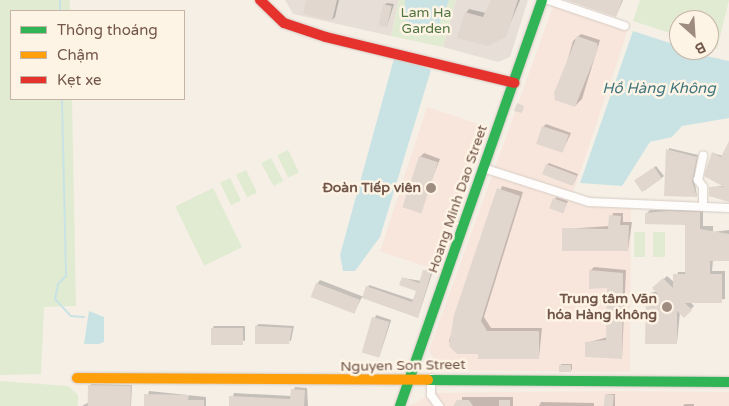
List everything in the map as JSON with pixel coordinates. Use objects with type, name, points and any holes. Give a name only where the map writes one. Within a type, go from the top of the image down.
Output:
[{"type":"street","points":[[260,0],[284,23],[326,37],[514,83]]},
{"type":"street","name":"Hoang Minh Dao Street","points":[[400,406],[542,0]]},
{"type":"street","points":[[548,0],[625,26]]},
{"type":"street","points":[[703,156],[698,180],[703,187],[703,204]]},
{"type":"street","points":[[483,168],[590,202],[703,204],[729,208]]},
{"type":"street","name":"Nguyen Son Street","points":[[77,378],[284,381],[431,378],[729,382]]},
{"type":"street","points":[[431,378],[431,395],[438,406]]},
{"type":"shaded area","points":[[285,0],[399,0],[391,36],[293,14]]},
{"type":"shaded area","points":[[456,0],[528,0],[510,57],[498,62],[443,47]]},
{"type":"shaded area","points":[[554,4],[628,30],[570,202],[631,208],[630,372],[449,370],[435,361],[429,350]]},
{"type":"shaded area","name":"Đoàn Tiếp viên","points":[[427,107],[484,126],[437,270],[380,252]]},
{"type":"shaded area","points":[[729,392],[729,406],[409,406],[433,393]]},
{"type":"green space","points":[[0,0],[70,0],[70,10],[10,10],[10,100],[72,100],[76,306],[44,307],[41,374],[0,375]]},
{"type":"green space","name":"Lam Ha Garden","points":[[399,0],[456,0],[443,47],[391,36]]},
{"type":"green space","points":[[640,0],[729,0],[719,41],[719,10],[669,10],[669,33],[633,21]]},
{"type":"green space","points":[[288,150],[299,172],[288,178],[277,155]]},
{"type":"green space","points":[[271,158],[283,181],[273,186],[261,163]]},
{"type":"green space","points":[[246,170],[257,192],[247,197],[236,175]]},
{"type":"green space","points":[[230,178],[241,200],[231,205],[220,183]]},
{"type":"green space","points":[[213,188],[242,247],[204,266],[175,206]]},
{"type":"green space","points":[[634,232],[645,232],[645,257],[634,257]]},
{"type":"green space","points":[[653,232],[665,232],[665,257],[653,257]]},
{"type":"green space","points":[[0,381],[68,386],[78,395],[78,406],[0,406]]},
{"type":"water","points":[[405,0],[449,0],[439,25],[420,32],[403,19]]},
{"type":"water","name":"Hồ Hàng Không","points":[[633,31],[669,43],[669,60],[719,59],[729,61],[729,118],[682,126],[672,137],[650,142],[622,186],[580,183]]},
{"type":"water","points":[[395,55],[431,70],[380,237],[355,271],[343,271],[340,255]]},
{"type":"water","points":[[89,311],[104,317],[104,342],[99,344],[84,344]]},
{"type":"building","points":[[306,0],[337,0],[332,21],[303,14]]},
{"type":"building","points":[[491,0],[518,0],[506,37],[488,46],[457,38],[465,12],[483,17]]},
{"type":"building","points":[[566,0],[622,0],[616,17]]},
{"type":"building","points":[[383,4],[392,6],[387,27],[378,25]]},
{"type":"building","points":[[577,36],[597,43],[598,49],[575,107],[555,100],[554,93]]},
{"type":"building","points":[[517,103],[524,106],[522,113],[514,111]]},
{"type":"building","points":[[542,126],[569,135],[563,153],[536,144]]},
{"type":"building","points":[[729,141],[729,202],[709,196],[709,187],[724,187],[704,176],[712,152],[721,157]]},
{"type":"building","points":[[666,149],[697,157],[692,181],[697,197],[664,196]]},
{"type":"building","points":[[419,156],[438,162],[421,214],[402,207]]},
{"type":"building","points":[[546,164],[577,176],[573,186],[542,174]]},
{"type":"building","points":[[654,167],[662,179],[642,192],[634,180]]},
{"type":"building","points":[[497,188],[520,196],[481,321],[487,331],[539,331],[539,359],[478,359],[478,354],[457,354],[449,346],[454,315]]},
{"type":"building","points":[[553,198],[567,203],[563,213],[549,208]]},
{"type":"building","points":[[667,211],[700,212],[700,229],[729,234],[729,261],[710,261],[710,274],[722,274],[722,303],[685,303],[692,310],[684,318],[677,311],[677,344],[645,344],[646,294],[658,294],[652,288],[663,278],[673,288],[673,274],[685,274],[685,225],[645,224],[645,213]]},
{"type":"building","points":[[609,215],[621,216],[620,225],[629,225],[628,251],[562,251],[562,228],[608,229]]},
{"type":"building","points":[[423,270],[431,273],[418,318],[362,298],[366,286],[412,302],[416,291],[399,285],[402,277],[419,283]]},
{"type":"building","points":[[589,270],[623,273],[622,359],[585,357],[585,342],[606,340],[607,288],[589,289]]},
{"type":"building","points":[[316,283],[360,300],[355,314],[311,297]]},
{"type":"building","points":[[372,317],[389,322],[379,358],[362,353]]},
{"type":"building","points":[[255,326],[292,328],[289,344],[255,344]]},
{"type":"building","points":[[211,328],[243,328],[243,345],[211,345]]},
{"type":"building","points":[[559,365],[571,365],[571,372],[559,372]]},
{"type":"building","points":[[88,385],[131,386],[131,406],[88,406]]},
{"type":"building","points":[[291,389],[305,390],[304,406],[229,406],[229,396],[290,399]]},
{"type":"building","points":[[144,394],[189,395],[188,400],[204,400],[204,406],[144,406]]},
{"type":"building","points":[[605,394],[614,395],[613,406],[604,406]]},
{"type":"building","points":[[457,400],[469,400],[473,406],[453,406]]},
{"type":"building","points":[[499,400],[510,400],[510,406],[499,406]]},
{"type":"waterway","points":[[60,0],[60,10]]},
{"type":"waterway","points":[[62,100],[66,276],[58,284],[55,299],[71,316],[84,317]]},
{"type":"traffic: fast","points":[[400,406],[542,0]]},
{"type":"traffic: fast","points":[[428,380],[729,382]]},
{"type":"traffic: slow","points":[[77,378],[428,380]]},
{"type":"traffic: jam","points":[[260,0],[284,23],[326,37],[514,83]]},
{"type":"place","name":"Đoàn Tiếp viên","points":[[431,188]]},
{"type":"place","name":"Trung tâm Văn hóa Hàng không","points":[[667,307]]}]
